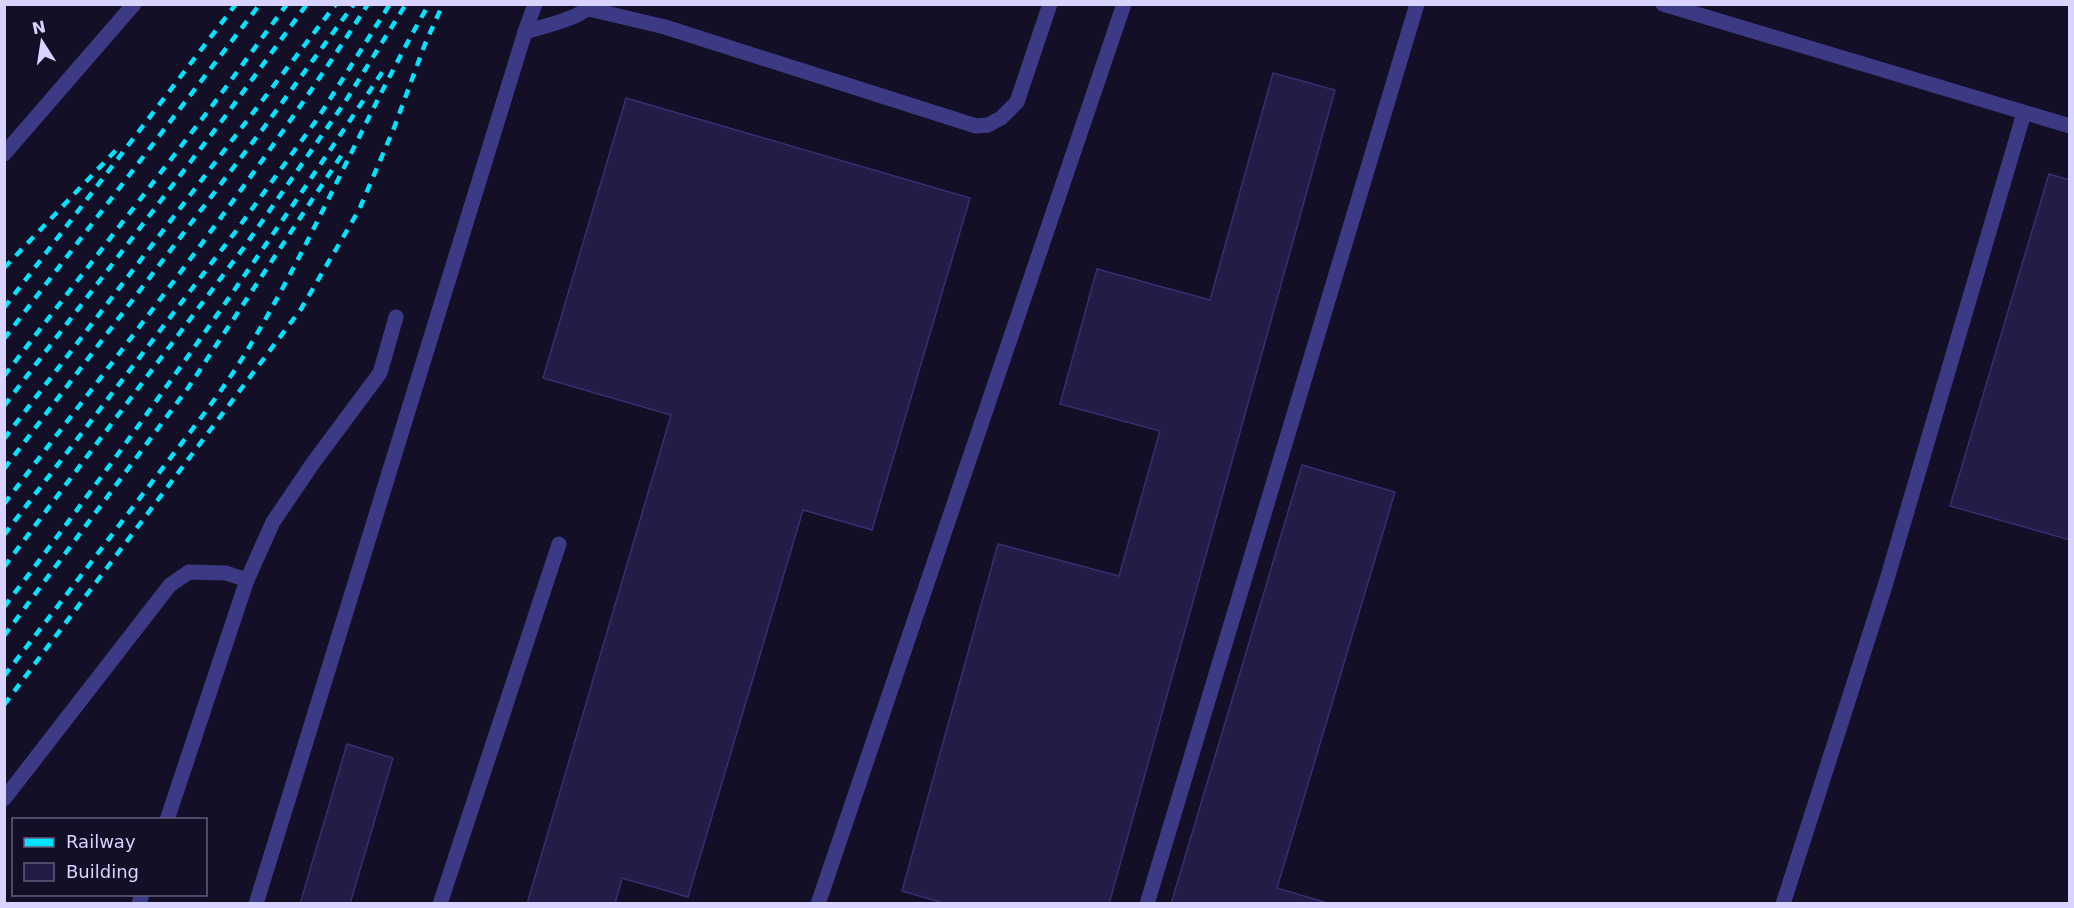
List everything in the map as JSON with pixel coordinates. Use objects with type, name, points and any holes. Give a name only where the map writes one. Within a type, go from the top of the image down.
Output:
[{"type":"lane","points":[[4,154],[134,4]]},
{"type":"lane","points":[[256,903],[535,4]]},
{"type":"lane","points":[[525,32],[576,15],[590,7],[665,27],[976,126],[988,125],[1001,118],[1017,102],[1050,4]]},
{"type":"lane","points":[[818,903],[1124,4]]},
{"type":"lane","points":[[1147,903],[1418,4]]},
{"type":"lane","points":[[1663,4],[2070,126]]},
{"type":"lane","points":[[1783,903],[1885,586],[2024,112]]},
{"type":"lane","points":[[167,818],[248,580],[273,522],[313,463],[380,373],[396,317]]},
{"type":"lane","points":[[440,903],[559,544]]},
{"type":"lane","points":[[4,799],[170,585],[189,572],[226,573],[248,580]]},
{"type":"building","points":[[1273,73],[1335,90],[1109,904],[947,904],[902,891],[998,544],[1119,576],[1160,431],[1060,404],[1097,269],[1210,300]]},
{"type":"building","points":[[626,98],[970,198],[872,530],[803,510],[688,897],[622,878],[615,904],[527,904],[671,415],[543,378]]},
{"type":"building","points":[[2049,174],[2070,180],[2070,540],[1950,506]]},
{"type":"building","points":[[1302,465],[1395,492],[1277,888],[1331,904],[1171,904]]},
{"type":"building","points":[[347,744],[393,758],[350,904],[300,904]]},
{"type":"railway","points":[[4,308],[236,4]]},
{"type":"railway","points":[[4,339],[260,4]]},
{"type":"railway","points":[[4,376],[212,106],[287,4]]},
{"type":"railway","points":[[4,406],[227,114],[307,4]]},
{"type":"railway","points":[[4,439],[336,4]]},
{"type":"railway","points":[[4,469],[265,126],[354,4]]},
{"type":"railway","points":[[4,504],[145,320],[237,195],[326,69],[368,4]]},
{"type":"railway","points":[[4,535],[236,231],[318,118],[390,4]]},
{"type":"railway","points":[[4,567],[245,246],[345,102],[406,4]]},
{"type":"railway","points":[[4,676],[238,366],[295,264],[429,4]]},
{"type":"railway","points":[[4,705],[301,309],[359,210],[443,4]]},
{"type":"railway","points":[[4,607],[198,342],[383,71]]},
{"type":"railway","points":[[4,268],[118,148]]},
{"type":"railway","points":[[4,636],[188,388],[345,150]]}]
